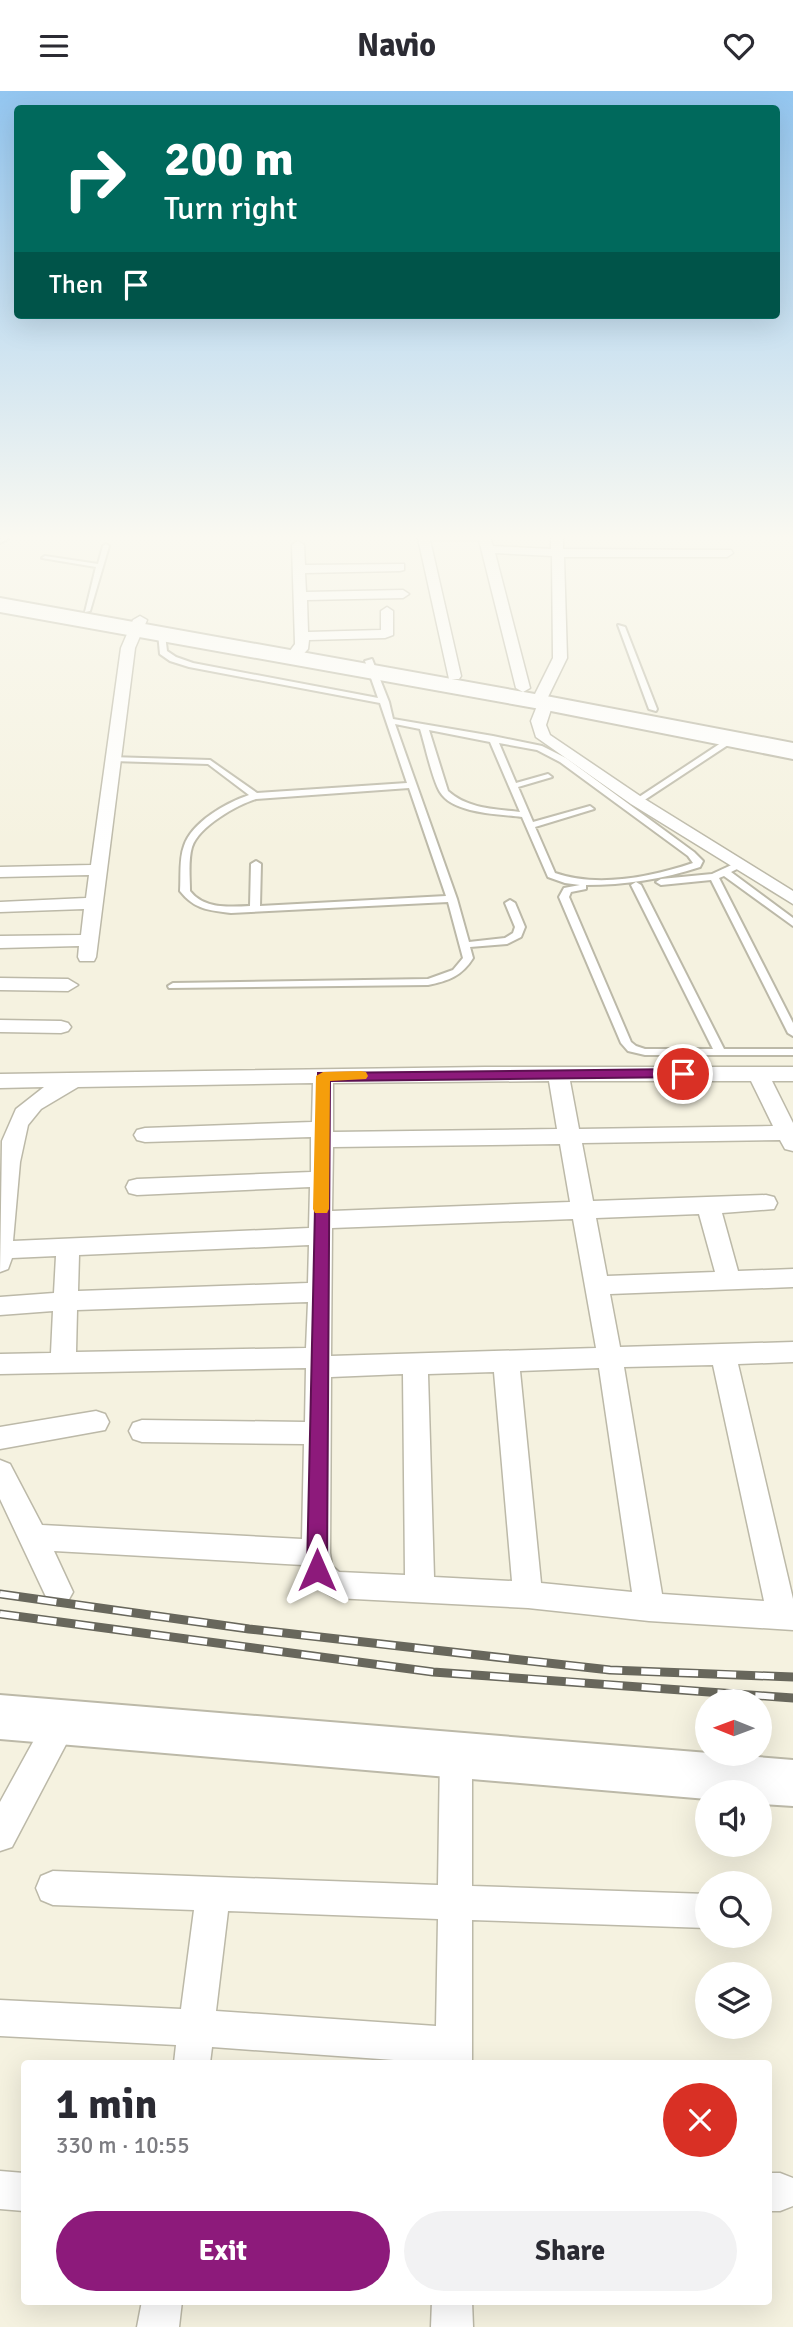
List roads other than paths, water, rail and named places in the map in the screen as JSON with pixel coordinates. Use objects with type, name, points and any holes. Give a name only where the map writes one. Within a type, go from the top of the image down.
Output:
[{"type":"highway","points":[[196,638],[298,648]]},
{"type":"highway","points":[[227,638],[298,648],[372,667],[538,696],[653,709],[793,732]]},
{"type":"highway","points":[[372,667],[454,676],[730,741],[793,751]]},
{"type":"main road","points":[[0,1717],[456,1755],[791,1789]]},
{"type":"street","points":[[0,942],[88,949],[128,648],[132,638]]},
{"type":"street","points":[[298,638],[298,648]]},
{"type":"street","points":[[298,648],[311,638]]},
{"type":"street","points":[[446,638],[454,676]]},
{"type":"street","points":[[518,638],[538,696],[539,731],[545,738],[732,869],[793,899]]},
{"type":"street","points":[[538,696],[560,658],[560,638]]},
{"type":"street","points":[[0,872],[99,870]]},
{"type":"street","points":[[0,907],[94,904]]},
{"type":"street","points":[[0,984],[68,985]]},
{"type":"street","points":[[0,1027],[61,1027]]},
{"type":"street","points":[[558,1074],[610,1359],[649,1607]]},
{"type":"street","points":[[145,1135],[790,1139],[758,1074]]},
{"type":"street","points":[[0,1081],[323,1076],[793,1074]]},
{"type":"street","points":[[323,1076],[316,1553],[317,1570],[323,1579],[335,1585],[528,1595],[649,1607],[787,1616],[723,1355]]},
{"type":"street","points":[[75,1080],[34,1102],[21,1117],[14,1138],[1,1256],[68,1247],[583,1209],[766,1203]]},
{"type":"street","points":[[137,1187],[322,1179]]},
{"type":"street","points":[[708,1205],[729,1280]]},
{"type":"street","points":[[63,1363],[68,1247]]},
{"type":"street","points":[[597,1285],[793,1278]]},
{"type":"street","points":[[0,1305],[65,1300],[320,1292]]},
{"type":"street","points":[[0,1364],[415,1364],[793,1352]]},
{"type":"street","points":[[506,1362],[528,1595]]},
{"type":"street","points":[[415,1364],[420,1590]]},
{"type":"street","points":[[0,1437],[96,1422]]},
{"type":"street","points":[[142,1431],[318,1433]]},
{"type":"street","points":[[0,1472],[34,1537],[58,1592]]},
{"type":"street","points":[[34,1537],[316,1553]]},
{"type":"street","points":[[0,1835],[61,1722]]},
{"type":"street","points":[[0,2018],[196,2028],[454,2054],[456,1755]]},
{"type":"street","points":[[53,1888],[695,1911]]},
{"type":"street","points":[[192,2060],[213,1893]]},
{"type":"street","points":[[0,2190],[21,2192]]},
{"type":"street","points":[[158,2327],[161,2305]]},
{"type":"street","points":[[452,2305],[452,2327]]},
{"type":"lane","points":[[161,638],[163,652],[192,666],[385,702]]},
{"type":"lane","points":[[625,638],[653,709]]},
{"type":"lane","points":[[173,986],[428,982],[450,978],[463,968],[467,958],[452,899],[372,667]]},
{"type":"lane","points":[[392,722],[494,738],[539,748],[563,760],[691,854],[698,861],[697,865],[677,872],[641,877],[563,881],[551,875],[494,738]]},
{"type":"lane","points":[[424,727],[444,792],[450,799],[463,806],[525,815]]},
{"type":"lane","points":[[637,801],[730,741]]},
{"type":"lane","points":[[113,759],[210,762],[256,796]]},
{"type":"lane","points":[[514,786],[548,777]]},
{"type":"lane","points":[[413,785],[256,796],[238,802],[203,826],[192,838],[187,849],[185,891],[193,901],[208,907],[231,910],[452,899]]},
{"type":"lane","points":[[529,826],[590,809]]},
{"type":"lane","points":[[256,864],[256,908]]},
{"type":"lane","points":[[793,923],[732,869],[714,877],[577,888],[564,893],[626,1043],[632,1049],[645,1052],[793,1052]]},
{"type":"lane","points":[[714,877],[793,1033]]},
{"type":"lane","points":[[636,885],[720,1052]]},
{"type":"lane","points":[[464,945],[507,941],[518,935],[520,927],[510,903]]},
{"type":"railway","points":[[0,1594],[249,1629],[610,1670],[793,1677]]},
{"type":"railway","points":[[0,1614],[433,1672],[793,1698]]}]
